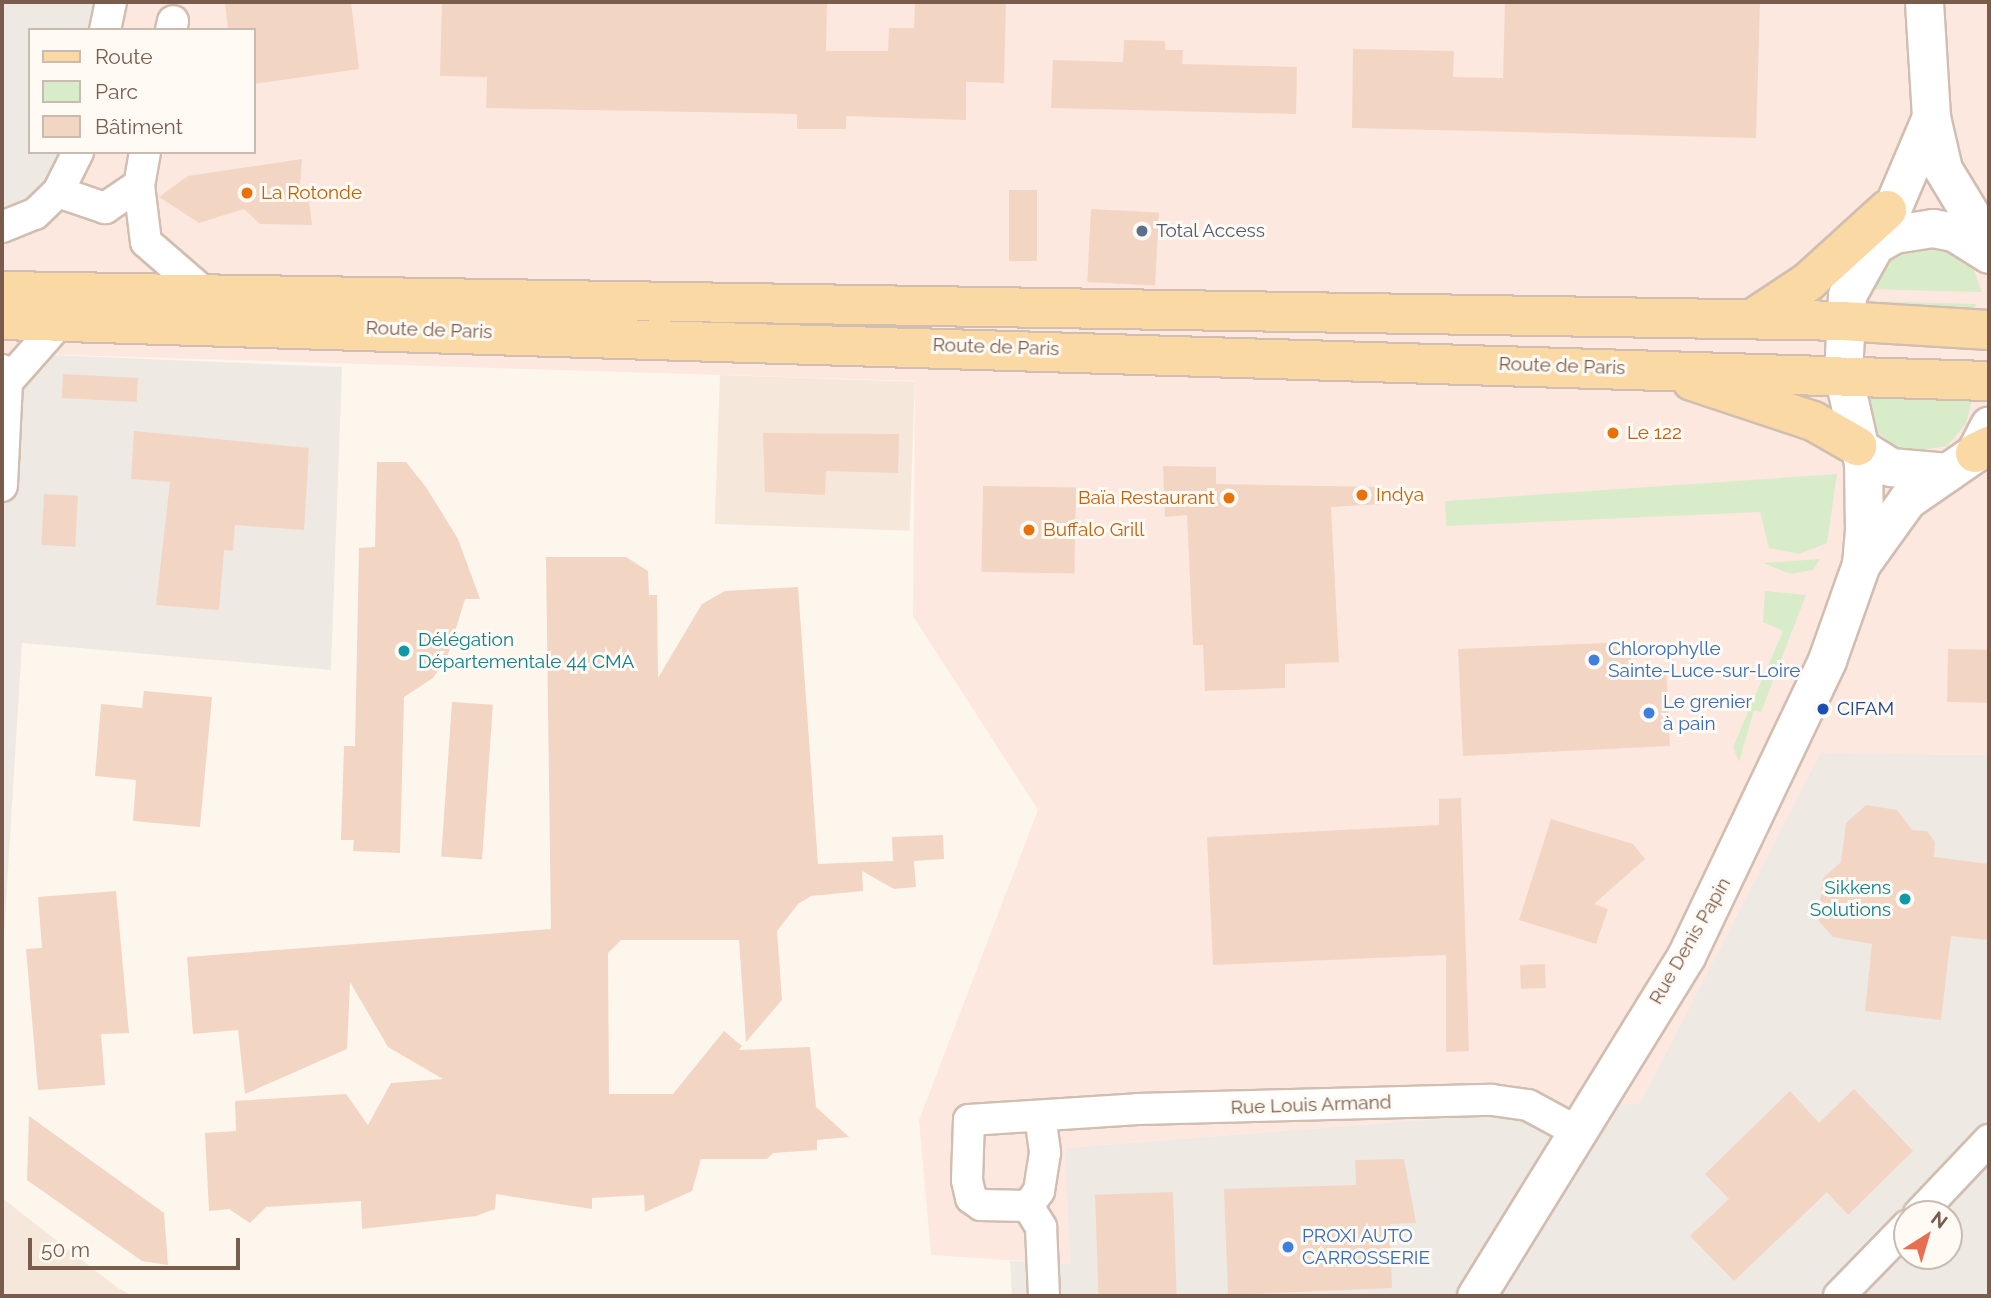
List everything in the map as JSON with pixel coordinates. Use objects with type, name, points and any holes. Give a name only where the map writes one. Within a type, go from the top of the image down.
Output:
[{"type":"main road","points":[[1752,319],[1808,282],[1887,210]]},
{"type":"main road","name":"Route de Paris","points":[[2,291],[1752,319],[1843,321],[1989,330]]},
{"type":"main road","name":"Route de Paris","points":[[2,320],[1843,374],[1989,381]]},
{"type":"main road","points":[[1661,369],[1813,421],[1857,446]]},
{"type":"street","points":[[105,28],[111,2]]},
{"type":"street","points":[[1924,2],[1931,117],[1948,181],[1989,246]]},
{"type":"street","points":[[1861,564],[1865,485],[1843,374],[1843,321],[1847,295],[1931,117]]},
{"type":"street","points":[[2,227],[34,214],[58,192],[77,154]]},
{"type":"street","points":[[145,154],[139,185],[146,242],[207,295]]},
{"type":"street","points":[[58,192],[106,208],[139,185]]},
{"type":"street","points":[[1872,246],[1894,234],[1933,228],[1989,254]]},
{"type":"street","points":[[2,486],[5,376],[61,321]]},
{"type":"street","points":[[1857,446],[1898,469],[1975,449]]},
{"type":"street","points":[[1861,564],[1907,500],[1975,449]]},
{"type":"street","name":"Rue Denis Papin","points":[[1476,1296],[1686,957],[1735,863],[1827,660],[1861,564]]},
{"type":"street","name":"Rue Louis Armand","points":[[1028,1206],[1001,1210],[971,1198],[969,1120],[1492,1100],[1528,1105],[1576,1131]]},
{"type":"street","points":[[1040,1116],[1045,1153],[1039,1191],[1028,1206],[1041,1227],[1044,1296]]},
{"type":"street","points":[[1932,1200],[1989,1140]]},
{"type":"street","points":[[1839,1296],[1893,1240]]},
{"type":"shaded area","points":[[2,2],[98,2],[93,28],[28,28],[28,154],[71,154],[58,221],[2,219]]},
{"type":"shaded area","points":[[98,2],[1989,2],[1989,755],[1820,753],[1640,1103],[1066,1148],[1070,1264],[931,1255],[919,1120],[1038,810],[913,616],[915,381],[2,353],[2,219],[69,154],[256,154],[256,28],[93,28]]},
{"type":"shaded area","points":[[2,353],[342,367],[331,670],[22,643],[2,968]]},
{"type":"shaded area","points":[[720,375],[915,382],[910,531],[715,524]]},
{"type":"shaded area","points":[[1820,753],[1989,755],[1989,1296],[1012,1296],[1010,1261],[1070,1264],[1065,1148],[1640,1103]]},
{"type":"shaded area","points":[[2,1198],[118,1288],[133,1296],[2,1296]]},
{"type":"green space","points":[[1925,237],[1970,260],[1982,292],[1865,289],[1877,262]]},
{"type":"green space","points":[[1863,301],[1976,304],[1974,310],[1864,306]]},
{"type":"green space","points":[[1865,395],[1970,398],[1971,403],[1966,424],[1947,446],[1905,453],[1870,427]]},
{"type":"green space","points":[[1837,474],[1827,543],[1799,554],[1769,548],[1760,512],[1446,526],[1445,501]]},
{"type":"green space","points":[[1820,559],[1813,570],[1791,574],[1763,563]]},
{"type":"green space","points":[[1765,591],[1806,595],[1761,712],[1754,710],[1739,762],[1733,747],[1783,631],[1763,622]]},
{"type":"building","points":[[225,2],[351,2],[359,69],[256,84],[256,28],[228,28]]},
{"type":"building","points":[[442,2],[827,2],[826,51],[888,51],[889,28],[914,28],[915,2],[1006,2],[1004,83],[966,82],[966,120],[846,116],[846,129],[797,129],[797,114],[486,108],[487,77],[440,76]]},
{"type":"building","points":[[1505,2],[1760,2],[1756,138],[1352,128],[1353,49],[1454,51],[1453,77],[1503,78]]},
{"type":"building","points":[[1124,40],[1165,41],[1165,50],[1183,50],[1182,64],[1297,67],[1296,114],[1051,108],[1053,60],[1123,62]]},
{"type":"building","points":[[302,159],[300,186],[307,186],[312,225],[260,224],[244,209],[199,223],[159,197],[188,176]]},
{"type":"building","points":[[1009,190],[1037,190],[1037,261],[1009,261]]},
{"type":"building","points":[[1091,209],[1159,213],[1155,285],[1087,282]]},
{"type":"building","points":[[63,374],[138,378],[137,402],[62,398]]},
{"type":"building","points":[[134,431],[309,448],[304,530],[235,525],[233,551],[224,550],[219,610],[156,605],[170,482],[131,479]]},
{"type":"building","points":[[763,433],[899,434],[898,473],[826,471],[825,495],[765,492]]},
{"type":"building","name":"Délégation Départementale 44 CMA","points":[[377,462],[406,462],[426,487],[458,539],[480,599],[465,599],[447,658],[433,678],[404,697],[400,853],[353,851],[354,840],[341,840],[344,746],[355,746],[359,548],[375,547]]},
{"type":"building","points":[[1163,466],[1216,467],[1216,484],[1382,487],[1383,504],[1331,507],[1339,662],[1285,664],[1285,688],[1205,691],[1203,645],[1193,645],[1187,515],[1165,517]]},
{"type":"building","name":"Buffalo Grill","points":[[983,486],[1076,488],[1074,574],[981,572]]},
{"type":"building","points":[[44,494],[78,496],[75,547],[41,545]]},
{"type":"building","points":[[546,557],[626,557],[648,571],[649,595],[657,595],[658,678],[702,604],[725,591],[798,587],[818,864],[893,861],[892,837],[943,835],[944,859],[914,861],[916,887],[894,889],[862,871],[863,891],[811,896],[798,904],[777,931],[782,1000],[746,1042],[739,940],[621,940],[608,953],[609,1094],[673,1094],[724,1031],[742,1046],[739,1050],[810,1047],[816,1107],[849,1137],[817,1140],[817,1150],[773,1153],[767,1159],[701,1159],[692,1191],[645,1212],[644,1195],[592,1198],[592,1209],[496,1194],[495,1209],[476,1216],[362,1229],[361,1201],[266,1207],[250,1223],[229,1209],[209,1211],[205,1133],[236,1131],[235,1101],[346,1094],[368,1125],[391,1083],[443,1079],[388,1047],[350,982],[347,1049],[245,1094],[238,1030],[193,1034],[187,957],[551,929]]},
{"type":"building","points":[[1630,642],[1632,670],[1666,669],[1670,746],[1463,756],[1458,649]]},
{"type":"building","points":[[1948,649],[1989,650],[1988,703],[1947,702]]},
{"type":"building","points":[[144,691],[212,697],[200,827],[133,821],[136,780],[95,776],[101,704],[142,708]]},
{"type":"building","points":[[452,702],[493,705],[482,859],[441,857]]},
{"type":"building","points":[[1461,798],[1469,1051],[1446,1052],[1446,955],[1213,965],[1207,837],[1439,825],[1439,799]]},
{"type":"building","name":"Sikkens Solutions","points":[[1866,805],[1897,810],[1912,830],[1927,831],[1935,842],[1934,857],[1989,864],[1989,940],[1951,936],[1941,1020],[1865,1011],[1872,944],[1833,937],[1818,920],[1823,878],[1841,862],[1846,823]]},
{"type":"building","points":[[1551,819],[1633,844],[1645,859],[1594,904],[1608,909],[1596,944],[1519,920]]},
{"type":"building","points":[[116,891],[129,1033],[101,1034],[105,1085],[38,1090],[26,949],[42,948],[38,897]]},
{"type":"building","points":[[1545,964],[1546,988],[1521,989],[1520,965]]},
{"type":"building","points":[[1854,1089],[1913,1151],[1848,1215],[1827,1192],[1734,1281],[1690,1236],[1729,1199],[1705,1174],[1790,1091],[1819,1123]]},
{"type":"building","points":[[29,1116],[164,1213],[168,1265],[142,1261],[27,1180]]},
{"type":"building","points":[[1404,1159],[1416,1223],[1390,1224],[1392,1288],[1228,1295],[1224,1189],[1356,1185],[1355,1160]]},
{"type":"building","points":[[1173,1192],[1177,1296],[1099,1296],[1095,1195]]},
{"type":"place","name":"La Rotonde","points":[[247,193]]},
{"type":"place","name":"Total Access","points":[[1142,231]]},
{"type":"place","name":"Le 122","points":[[1613,433]]},
{"type":"place","name":"Indya","points":[[1362,495]]},
{"type":"place","name":"Baïa Restaurant","points":[[1229,498]]},
{"type":"place","name":"Buffalo Grill","points":[[1029,530]]},
{"type":"place","name":"Délégation Départementale 44 CMA","points":[[404,651]]},
{"type":"place","name":"Chlorophylle Sainte-Luce-sur-Loire","points":[[1594,660]]},
{"type":"place","name":"CIFAM","points":[[1823,709]]},
{"type":"place","name":"Le grenier à pain","points":[[1649,713]]},
{"type":"place","name":"Sikkens Solutions","points":[[1905,899]]},
{"type":"place","name":"PROXI AUTO CARROSSERIE","points":[[1288,1247]]}]
